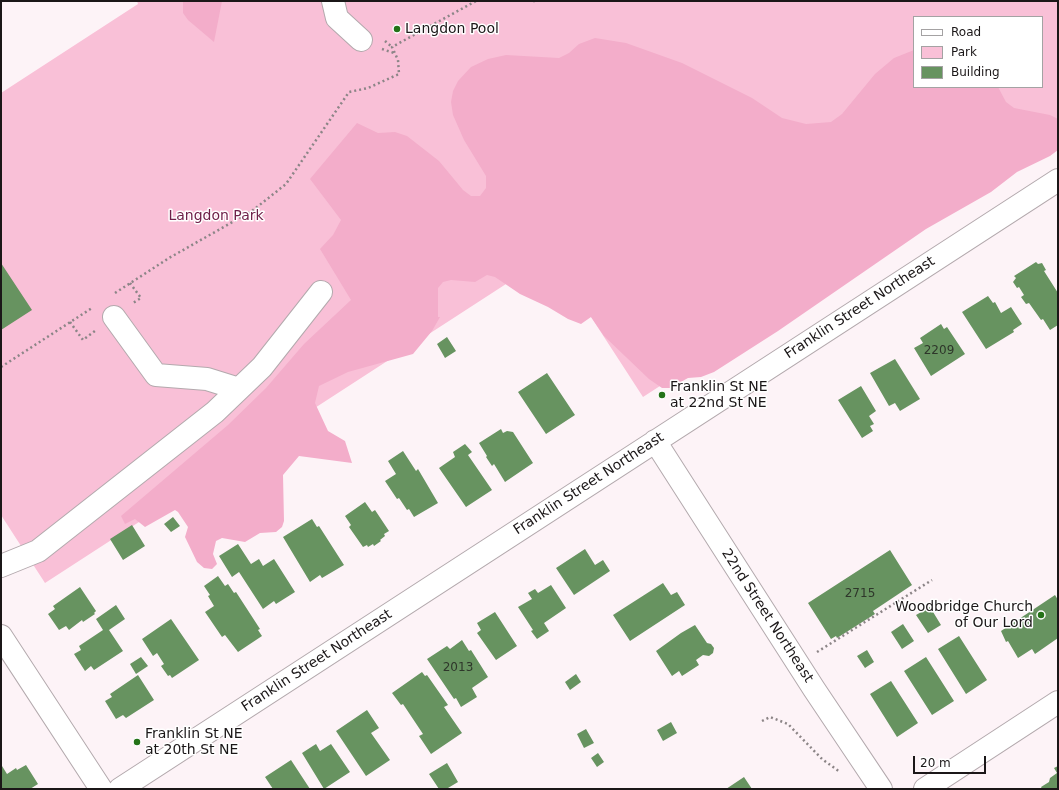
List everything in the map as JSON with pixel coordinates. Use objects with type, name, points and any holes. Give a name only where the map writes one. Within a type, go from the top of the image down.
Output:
[{"type":"street","points":[[333,1],[337,18],[361,40]]},
{"type":"street","name":"Franklin Street Northeast","points":[[120,789],[1058,180]]},
{"type":"street","points":[[1,566],[38,551],[215,412],[262,367],[320,292]]},
{"type":"street","points":[[105,311],[156,375],[207,379],[239,389]]},
{"type":"street","name":"22nd Street Northeast","points":[[655,441],[814,689],[881,789]]},
{"type":"street","points":[[1,636],[101,789]]},
{"type":"street","points":[[925,789],[1058,702]]},
{"type":"path","points":[[110,296],[169,258],[252,211],[286,184],[349,92],[368,88],[399,74],[398,60],[392,48],[476,1]]},
{"type":"path","points":[[1,367],[105,311]]},
{"type":"path","points":[[817,653],[932,580]]},
{"type":"path","points":[[762,721],[770,717],[788,724],[822,759],[845,776]]},
{"type":"green space","name":"Langdon Park","points":[[137,1],[1058,1],[1058,128],[643,397],[556,263],[543,260],[45,583],[1,515],[1,93],[138,4]]},
{"type":"shaded area","points":[[183,1],[222,1],[214,42],[188,20],[183,13]]},
{"type":"shaded area","points":[[595,38],[626,43],[682,63],[752,98],[782,118],[806,124],[831,122],[842,114],[875,74],[894,58],[913,50],[913,88],[999,88],[1006,102],[1014,108],[1050,115],[1058,119],[1058,150],[1050,156],[1017,172],[991,192],[926,229],[778,331],[714,372],[701,377],[688,378],[670,388],[662,388],[649,379],[604,336],[591,317],[581,324],[568,319],[548,307],[520,294],[495,277],[487,275],[475,282],[451,280],[443,282],[438,288],[438,317],[440,317],[432,331],[413,354],[348,372],[319,386],[315,403],[328,431],[345,441],[352,463],[299,456],[283,475],[284,521],[282,527],[276,532],[260,533],[245,542],[222,538],[216,541],[213,554],[217,564],[212,569],[204,568],[197,562],[185,537],[188,527],[175,510],[145,527],[135,519],[125,524],[121,516],[228,425],[266,388],[304,344],[351,300],[320,249],[333,235],[341,220],[310,179],[357,123],[378,133],[395,132],[407,136],[439,161],[463,190],[471,196],[480,196],[486,188],[486,176],[464,140],[453,115],[451,102],[453,91],[458,81],[471,67],[488,59],[506,55],[559,58],[569,53],[579,44]]},
{"type":"building","points":[[1036,262],[1038,264],[1042,263],[1046,270],[1044,271],[1058,293],[1058,325],[1050,330],[1043,319],[1041,320],[1029,303],[1026,304],[1021,297],[1024,295],[1019,287],[1017,288],[1013,282],[1016,278],[1014,276]]},
{"type":"building","points":[[1,263],[32,310],[1,330]]},
{"type":"building","points":[[988,296],[993,303],[995,302],[1001,313],[1011,307],[1022,324],[1013,330],[1014,332],[986,349],[962,312]]},
{"type":"building","points":[[941,324],[944,329],[947,327],[965,354],[931,376],[914,348],[923,343],[920,338]]},
{"type":"building","points":[[447,337],[456,351],[445,358],[437,344]]},
{"type":"building","points":[[895,359],[920,399],[900,411],[895,403],[889,406],[870,373]]},
{"type":"building","points":[[547,373],[575,415],[546,434],[518,392]]},
{"type":"building","points":[[861,386],[876,411],[869,416],[874,424],[870,426],[873,431],[862,438],[838,400]]},
{"type":"building","points":[[501,429],[503,433],[507,431],[513,432],[533,463],[505,482],[494,464],[492,466],[486,457],[487,456],[479,443]]},
{"type":"building","points":[[465,444],[472,452],[468,455],[492,490],[466,507],[439,468],[455,457],[453,452]]},
{"type":"building","points":[[403,451],[416,471],[418,469],[438,503],[414,517],[399,498],[397,499],[385,481],[396,474],[388,461]]},
{"type":"building","points":[[365,502],[372,512],[375,510],[389,531],[384,534],[385,536],[380,540],[381,541],[374,546],[373,544],[368,547],[367,545],[363,547],[349,527],[351,525],[345,516]]},
{"type":"building","points":[[173,517],[180,526],[171,532],[164,524]]},
{"type":"building","points":[[312,519],[317,527],[319,526],[344,565],[322,578],[320,575],[310,582],[283,537]]},
{"type":"building","points":[[132,525],[145,546],[123,560],[110,539]]},
{"type":"building","points":[[238,544],[251,564],[259,559],[263,566],[274,559],[295,592],[276,604],[274,601],[263,609],[239,572],[232,577],[219,556]]},
{"type":"building","points":[[585,549],[595,565],[603,560],[610,571],[574,595],[556,568]]},
{"type":"building","points":[[890,550],[912,585],[873,611],[875,614],[837,638],[836,636],[831,639],[808,603]]},
{"type":"building","points":[[218,576],[225,586],[228,584],[234,593],[236,592],[260,629],[258,630],[262,636],[238,652],[225,635],[222,637],[205,612],[214,606],[208,596],[210,595],[204,586]]},
{"type":"building","points":[[663,583],[671,595],[677,592],[685,605],[630,641],[613,615]]},
{"type":"building","points":[[551,585],[566,608],[544,623],[549,631],[537,639],[518,607],[532,599],[528,593],[535,589],[538,593]]},
{"type":"building","points":[[80,587],[96,611],[94,613],[95,614],[83,622],[82,620],[69,630],[66,626],[59,630],[48,614],[55,609],[53,606]]},
{"type":"building","name":"Woodbridge Church of Our Lord","points":[[1055,595],[1058,600],[1058,638],[1035,654],[1032,649],[1018,658],[1008,641],[1006,642],[1001,631]]},
{"type":"building","points":[[116,605],[125,619],[109,630],[123,651],[94,670],[91,666],[85,671],[74,654],[81,650],[79,646],[103,630],[96,619]]},
{"type":"building","points":[[930,607],[941,625],[928,633],[916,615]]},
{"type":"building","points":[[495,612],[517,646],[496,660],[477,633],[481,630],[477,623]]},
{"type":"building","points":[[171,619],[199,660],[172,678],[170,675],[168,676],[161,666],[164,664],[157,653],[153,656],[142,639]]},
{"type":"building","points":[[903,624],[914,641],[902,649],[891,632]]},
{"type":"building","points":[[695,625],[707,643],[711,644],[714,648],[713,653],[709,656],[703,655],[696,660],[699,665],[682,676],[679,671],[672,676],[656,651]]},
{"type":"building","points":[[959,636],[987,680],[966,694],[938,649]]},
{"type":"building","points":[[462,640],[469,651],[471,650],[488,677],[472,688],[477,697],[461,707],[427,659],[447,646],[450,649]]},
{"type":"building","points":[[867,650],[874,662],[865,668],[857,656]]},
{"type":"building","points":[[141,657],[148,666],[136,674],[130,664]]},
{"type":"building","points":[[926,657],[954,701],[932,715],[904,671]]},
{"type":"building","points":[[422,672],[425,676],[427,675],[448,705],[444,707],[462,733],[431,754],[419,736],[423,734],[403,704],[401,705],[392,693]]},
{"type":"building","points":[[576,674],[581,682],[570,690],[565,682]]},
{"type":"building","points":[[138,675],[154,700],[126,718],[123,715],[116,719],[105,701],[112,697],[110,694]]},
{"type":"building","points":[[891,681],[918,723],[897,737],[870,694]]},
{"type":"building","points":[[367,710],[379,728],[371,733],[390,760],[366,776],[336,731]]},
{"type":"building","points":[[671,722],[677,733],[663,741],[657,730]]},
{"type":"building","points":[[586,729],[594,743],[584,748],[577,734]]},
{"type":"building","points":[[316,744],[320,751],[331,744],[350,772],[324,789],[302,753]]},
{"type":"building","points":[[598,753],[604,762],[597,767],[591,758]]},
{"type":"building","points":[[291,760],[310,789],[273,789],[265,777]]},
{"type":"building","points":[[447,763],[458,782],[448,788],[449,789],[439,789],[429,774]]},
{"type":"building","points":[[26,765],[38,784],[30,789],[1,789],[2,766],[7,774],[16,768],[17,770]]},
{"type":"building","points":[[1058,766],[1058,789],[1042,789],[1041,787],[1049,782],[1050,778],[1057,773],[1054,768]]},
{"type":"building","points":[[744,777],[752,789],[726,789]]},
{"type":"place","name":"Langdon Pool","points":[[397,29]]},
{"type":"place","name":"Franklin St NE at 22nd St NE","points":[[662,395]]},
{"type":"place","name":"Woodbridge Church of Our Lord","points":[[1041,615]]},
{"type":"place","name":"Franklin St NE at 20th St NE","points":[[137,742]]}]
